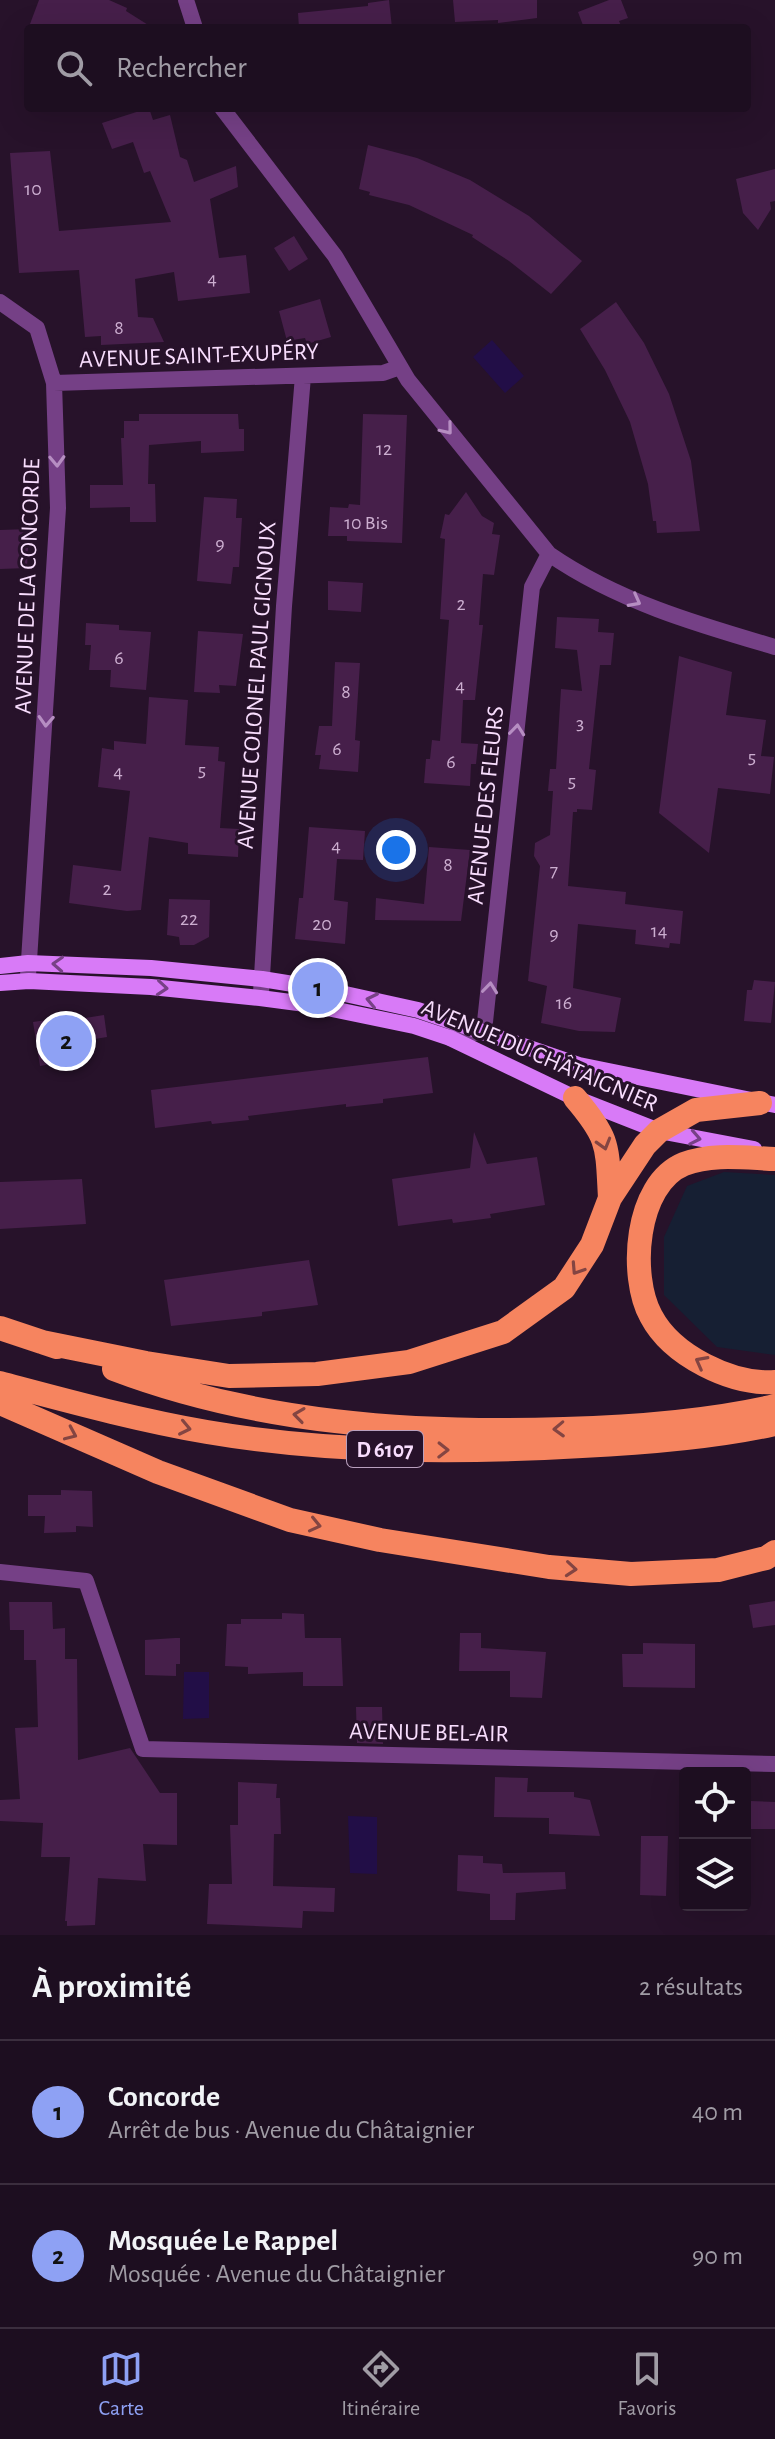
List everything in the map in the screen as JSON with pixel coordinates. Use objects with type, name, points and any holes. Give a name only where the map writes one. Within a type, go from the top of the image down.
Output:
[{"type":"highway","points":[[575,1098],[597,1124],[606,1144],[610,1198]]},
{"type":"highway","points":[[42,1342],[229,1376],[317,1374],[409,1362],[503,1332],[564,1288],[592,1245],[610,1198],[638,1155],[659,1131],[696,1110],[768,1104]]},
{"type":"highway","points":[[775,1156],[703,1159],[682,1165],[659,1183],[646,1208],[641,1233],[640,1283],[651,1317],[692,1359],[726,1375],[775,1382]]},
{"type":"highway","name":"D 6107","points":[[0,1328],[139,1378],[227,1402],[387,1427],[496,1431],[636,1427],[775,1406]]},
{"type":"highway","name":"D 6107","points":[[0,1383],[119,1414],[206,1432],[275,1442],[368,1448],[498,1451],[626,1444],[775,1424]]},
{"type":"highway","points":[[0,1403],[158,1472],[290,1520],[380,1540],[549,1567],[631,1574],[718,1570],[766,1558],[775,1552]]},
{"type":"street","points":[[186,0],[194,24]]},
{"type":"street","points":[[225,112],[335,256],[400,367],[549,554],[645,607],[775,647]]},
{"type":"street","name":"AVENUE SAINT-EXUPÉRY","points":[[0,302],[37,328],[54,383],[383,373],[400,367]]},
{"type":"street","name":"AVENUE COLONEL PAUL GIGNOUX","points":[[260,998],[284,606],[303,376]]},
{"type":"street","name":"AVENUE DE LA CONCORDE","points":[[29,981],[58,508],[54,383]]},
{"type":"street","name":"AVENUE DES FLEURS","points":[[484,1031],[532,587],[549,554]]},
{"type":"street","name":"AVENUE DU CHÂTAIGNIER","points":[[0,966],[28,963],[101,966],[262,979],[418,1010],[579,1065],[768,1104]]},
{"type":"street","points":[[101,966],[101,985]]},
{"type":"street","name":"AVENUE DU CHÂTAIGNIER","points":[[0,983],[29,981],[151,987],[260,998],[313,1005],[414,1026],[450,1038],[575,1098],[659,1131],[775,1156]]},
{"type":"street","points":[[450,1038],[484,1031]]},
{"type":"street","points":[[524,1074],[536,1050]]},
{"type":"street","name":"AVENUE BEL-AIR","points":[[0,1572],[86,1581],[143,1749],[775,1764]]},
{"type":"shaded area","points":[[492,340],[524,376],[505,393],[473,357]]},
{"type":"shaded area","points":[[724,1172],[775,1175],[775,1355],[717,1347],[664,1295],[664,1237],[687,1186]]},
{"type":"shaded area","points":[[184,1672],[209,1672],[209,1718],[183,1719]]},
{"type":"shaded area","points":[[348,1816],[377,1817],[377,1874],[350,1873]]},
{"type":"building","points":[[39,0],[109,0],[127,8],[126,11],[147,24],[30,24]]},
{"type":"building","points":[[389,0],[392,24],[299,24],[298,13],[368,6],[368,3]]},
{"type":"building","points":[[453,0],[537,0],[537,18],[498,23],[498,20],[455,22]]},
{"type":"building","points":[[609,0],[621,0],[628,18],[619,21],[620,24],[582,24],[578,12]]},
{"type":"building","points":[[136,112],[150,112],[153,120],[170,115],[180,157],[187,160],[194,182],[236,166],[238,187],[210,199],[219,258],[246,255],[250,293],[178,301],[174,272],[135,279],[138,317],[153,318],[164,342],[101,345],[101,336],[85,337],[79,270],[19,273],[10,153],[50,151],[59,231],[171,222],[150,171],[144,173],[133,142],[112,149],[102,123]]},
{"type":"building","points":[[368,145],[417,158],[470,180],[529,216],[582,261],[551,294],[473,235],[409,205],[369,195],[370,192],[359,189]]},
{"type":"building","points":[[775,169],[775,201],[770,202],[771,209],[758,230],[743,213],[736,179]]},
{"type":"building","points":[[294,236],[308,259],[289,271],[274,248]]},
{"type":"building","points":[[320,299],[331,337],[307,344],[305,338],[287,341],[279,311]]},
{"type":"building","points":[[616,302],[644,343],[669,394],[691,461],[700,531],[657,533],[648,484],[630,422],[605,370],[580,329]]},
{"type":"building","points":[[139,414],[238,414],[239,429],[244,429],[244,451],[201,453],[201,441],[149,445],[148,484],[155,484],[156,522],[130,522],[130,507],[90,508],[90,485],[123,485],[121,438],[124,438],[124,421],[139,421]]},
{"type":"building","points":[[363,414],[407,415],[402,543],[347,541],[347,536],[328,536],[330,507],[360,505]]},
{"type":"building","points":[[466,492],[482,516],[494,523],[492,534],[500,535],[494,575],[483,574],[479,625],[483,625],[475,700],[463,700],[461,743],[478,744],[476,764],[471,764],[470,786],[424,783],[426,759],[430,759],[432,740],[440,741],[449,620],[440,619],[445,539],[440,538],[445,514],[449,515]]},
{"type":"building","points":[[204,497],[237,499],[236,518],[242,518],[239,567],[233,567],[231,584],[197,581]]},
{"type":"building","points":[[29,529],[27,568],[0,569],[0,530]]},
{"type":"building","points":[[328,581],[363,583],[361,612],[328,610]]},
{"type":"building","points":[[557,617],[599,619],[598,632],[614,633],[611,665],[600,665],[589,769],[596,770],[592,810],[577,809],[573,812],[568,886],[626,892],[625,904],[683,911],[680,944],[670,943],[669,948],[635,944],[636,930],[578,924],[573,988],[621,998],[615,1032],[579,1031],[541,1023],[547,986],[528,981],[540,866],[534,856],[535,843],[550,835],[553,791],[548,791],[550,769],[556,769],[561,689],[582,691],[577,650],[555,648]]},
{"type":"building","points":[[86,623],[119,625],[119,630],[151,632],[146,690],[110,687],[111,670],[89,670],[91,645],[85,645]]},
{"type":"building","points":[[198,631],[243,634],[236,686],[219,685],[220,693],[194,692]]},
{"type":"building","points":[[679,656],[732,672],[726,715],[766,720],[761,756],[774,757],[770,794],[718,788],[709,853],[659,813]]},
{"type":"building","points":[[335,662],[360,663],[355,740],[360,741],[358,772],[319,769],[321,755],[315,755],[319,726],[332,726]]},
{"type":"building","points":[[149,697],[188,700],[185,745],[219,747],[218,761],[225,762],[220,828],[239,829],[238,857],[188,854],[188,843],[149,837],[141,910],[69,903],[73,865],[121,871],[130,791],[98,787],[102,748],[114,750],[114,741],[146,744]]},
{"type":"building","points":[[309,827],[365,831],[363,860],[337,859],[334,900],[348,902],[345,944],[295,939],[299,898],[303,898]]},
{"type":"building","points":[[429,847],[470,850],[461,921],[375,920],[376,898],[424,904]]},
{"type":"building","points":[[169,899],[210,900],[209,937],[194,945],[180,945],[179,937],[167,935]]},
{"type":"building","points":[[754,980],[775,982],[771,1023],[744,1021],[747,990],[752,990]]},
{"type":"building","points":[[104,1015],[107,1037],[95,1039],[95,1044],[73,1048],[74,1060],[40,1066],[33,1022],[60,1018],[60,1022]]},
{"type":"building","points":[[428,1057],[433,1093],[383,1099],[383,1103],[346,1107],[346,1104],[248,1116],[249,1120],[155,1128],[151,1090]]},
{"type":"building","points":[[474,1132],[487,1164],[537,1157],[545,1205],[490,1214],[491,1218],[398,1226],[392,1179],[470,1168]]},
{"type":"building","points":[[82,1179],[86,1224],[0,1229],[0,1182]]},
{"type":"building","points":[[309,1260],[318,1305],[262,1312],[262,1316],[171,1326],[164,1280]]},
{"type":"building","points":[[61,1490],[92,1491],[93,1527],[76,1526],[76,1532],[44,1533],[45,1516],[28,1516],[28,1495],[61,1495]]},
{"type":"building","points":[[775,1601],[775,1625],[753,1628],[749,1605]]},
{"type":"building","points":[[9,1602],[52,1602],[53,1629],[65,1628],[65,1659],[77,1659],[78,1760],[130,1748],[160,1793],[177,1793],[177,1845],[143,1844],[146,1881],[98,1878],[95,1925],[67,1926],[70,1857],[41,1857],[43,1823],[0,1821],[0,1800],[20,1799],[15,1728],[38,1727],[36,1660],[24,1660],[24,1630],[10,1630]]},
{"type":"building","points":[[282,1613],[304,1614],[305,1638],[341,1638],[343,1686],[303,1686],[303,1672],[248,1674],[248,1667],[225,1666],[227,1624],[241,1624],[241,1619],[282,1619]]},
{"type":"building","points":[[460,1633],[481,1633],[481,1648],[546,1652],[542,1698],[510,1697],[510,1671],[459,1671]]},
{"type":"building","points":[[180,1638],[180,1664],[176,1664],[176,1676],[145,1675],[145,1640]]},
{"type":"building","points":[[643,1643],[695,1644],[695,1688],[623,1687],[622,1654],[643,1654]]},
{"type":"building","points":[[356,1707],[382,1707],[383,1744],[357,1743]]},
{"type":"building","points":[[495,1777],[528,1778],[527,1792],[574,1792],[574,1797],[590,1800],[600,1836],[549,1834],[549,1818],[494,1817]]},
{"type":"building","points":[[238,1782],[277,1784],[281,1834],[274,1834],[273,1886],[335,1888],[334,1912],[303,1911],[302,1928],[207,1924],[209,1884],[232,1884],[230,1825],[238,1825]]},
{"type":"building","points":[[751,1801],[775,1802],[775,1829],[751,1829]]},
{"type":"building","points":[[641,1836],[668,1836],[666,1896],[640,1895]]},
{"type":"building","points":[[458,1855],[483,1856],[483,1863],[502,1864],[503,1873],[565,1872],[566,1889],[516,1893],[515,1920],[490,1920],[490,1894],[457,1891]]},
{"type":"place","name":"Concorde","points":[[318,988]]},
{"type":"place","name":"Mosquée Le Rappel","points":[[66,1041]]}]
